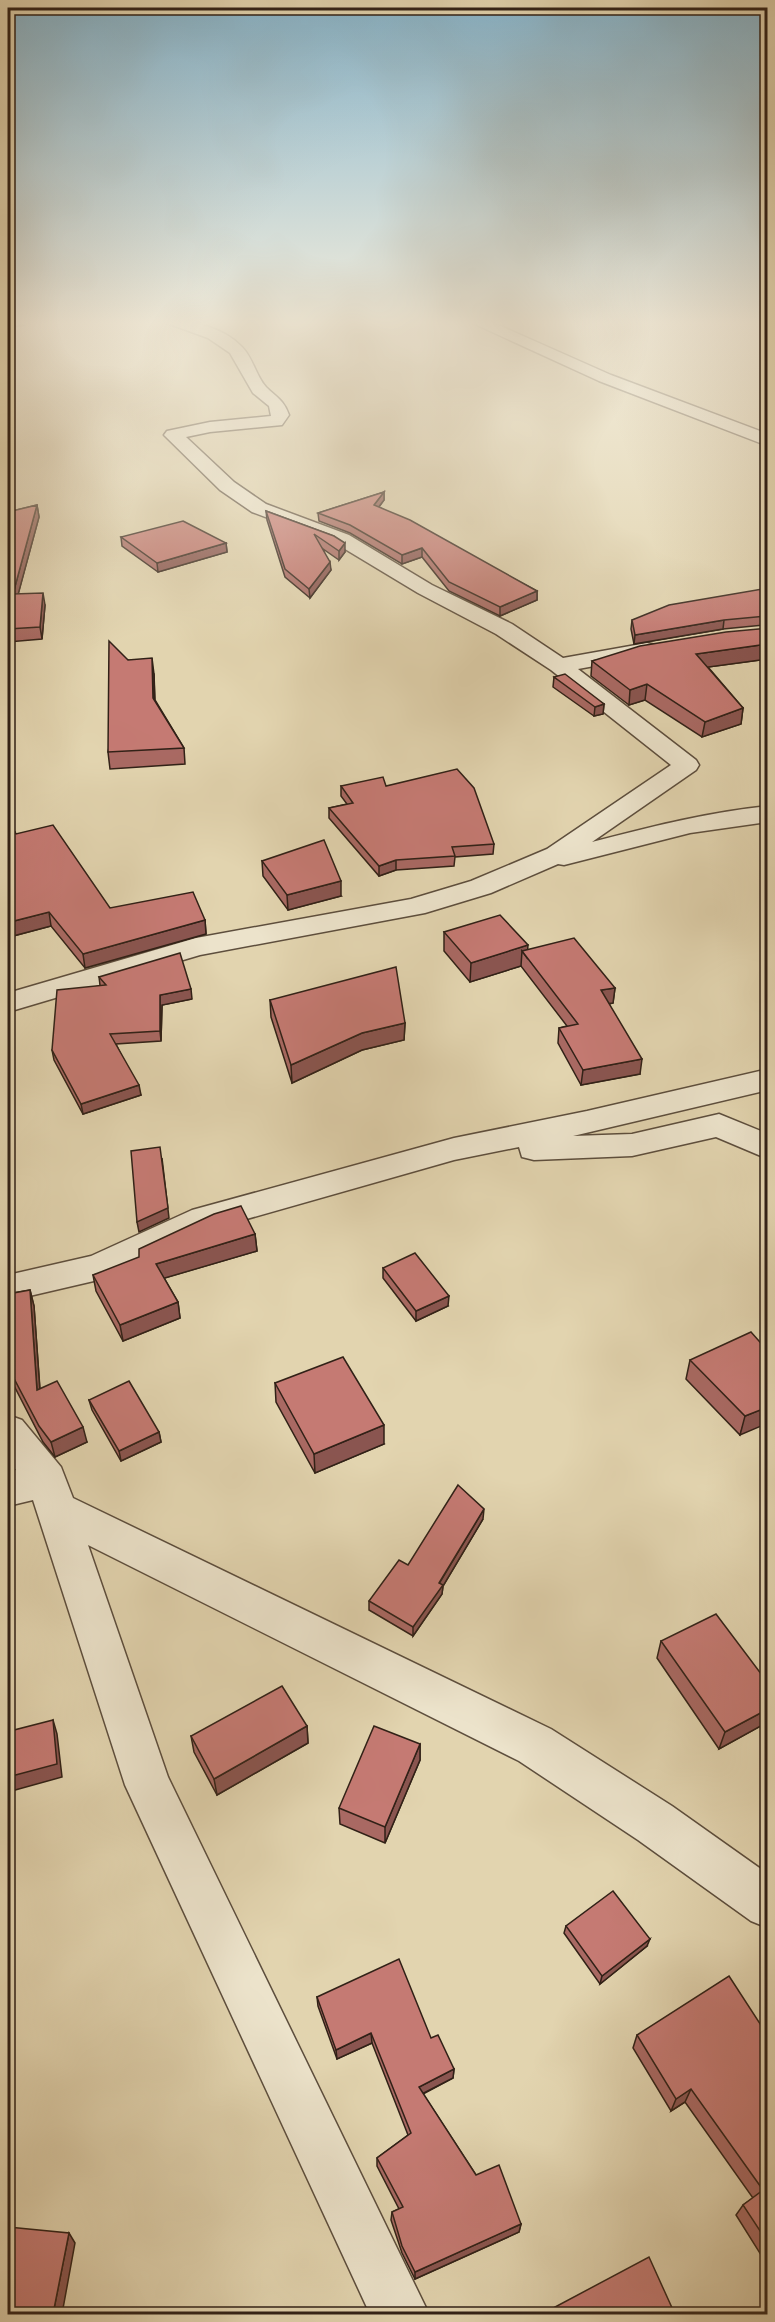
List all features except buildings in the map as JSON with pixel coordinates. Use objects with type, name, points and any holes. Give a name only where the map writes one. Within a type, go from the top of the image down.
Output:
[{"type":"street","points":[[8,1003],[196,947],[415,906],[482,887],[556,855],[687,765],[559,665],[504,629],[425,589],[342,539],[259,508],[227,486],[173,435],[204,428]]},
{"type":"street","points":[[737,428],[768,441]]},
{"type":"street","points":[[559,665],[664,647]]},
{"type":"street","points":[[542,862],[663,830],[735,817],[768,814]]},
{"type":"street","points":[[8,1288],[99,1268],[204,1219],[454,1149],[586,1122],[768,1079]]},
{"type":"street","points":[[454,1149],[546,1149],[632,1145],[719,1125],[768,1148]]},
{"type":"street","points":[[8,1431],[37,1493],[148,1785],[400,2314]]},
{"type":"street","points":[[37,1493],[535,1745],[655,1823],[768,1904]]}]
